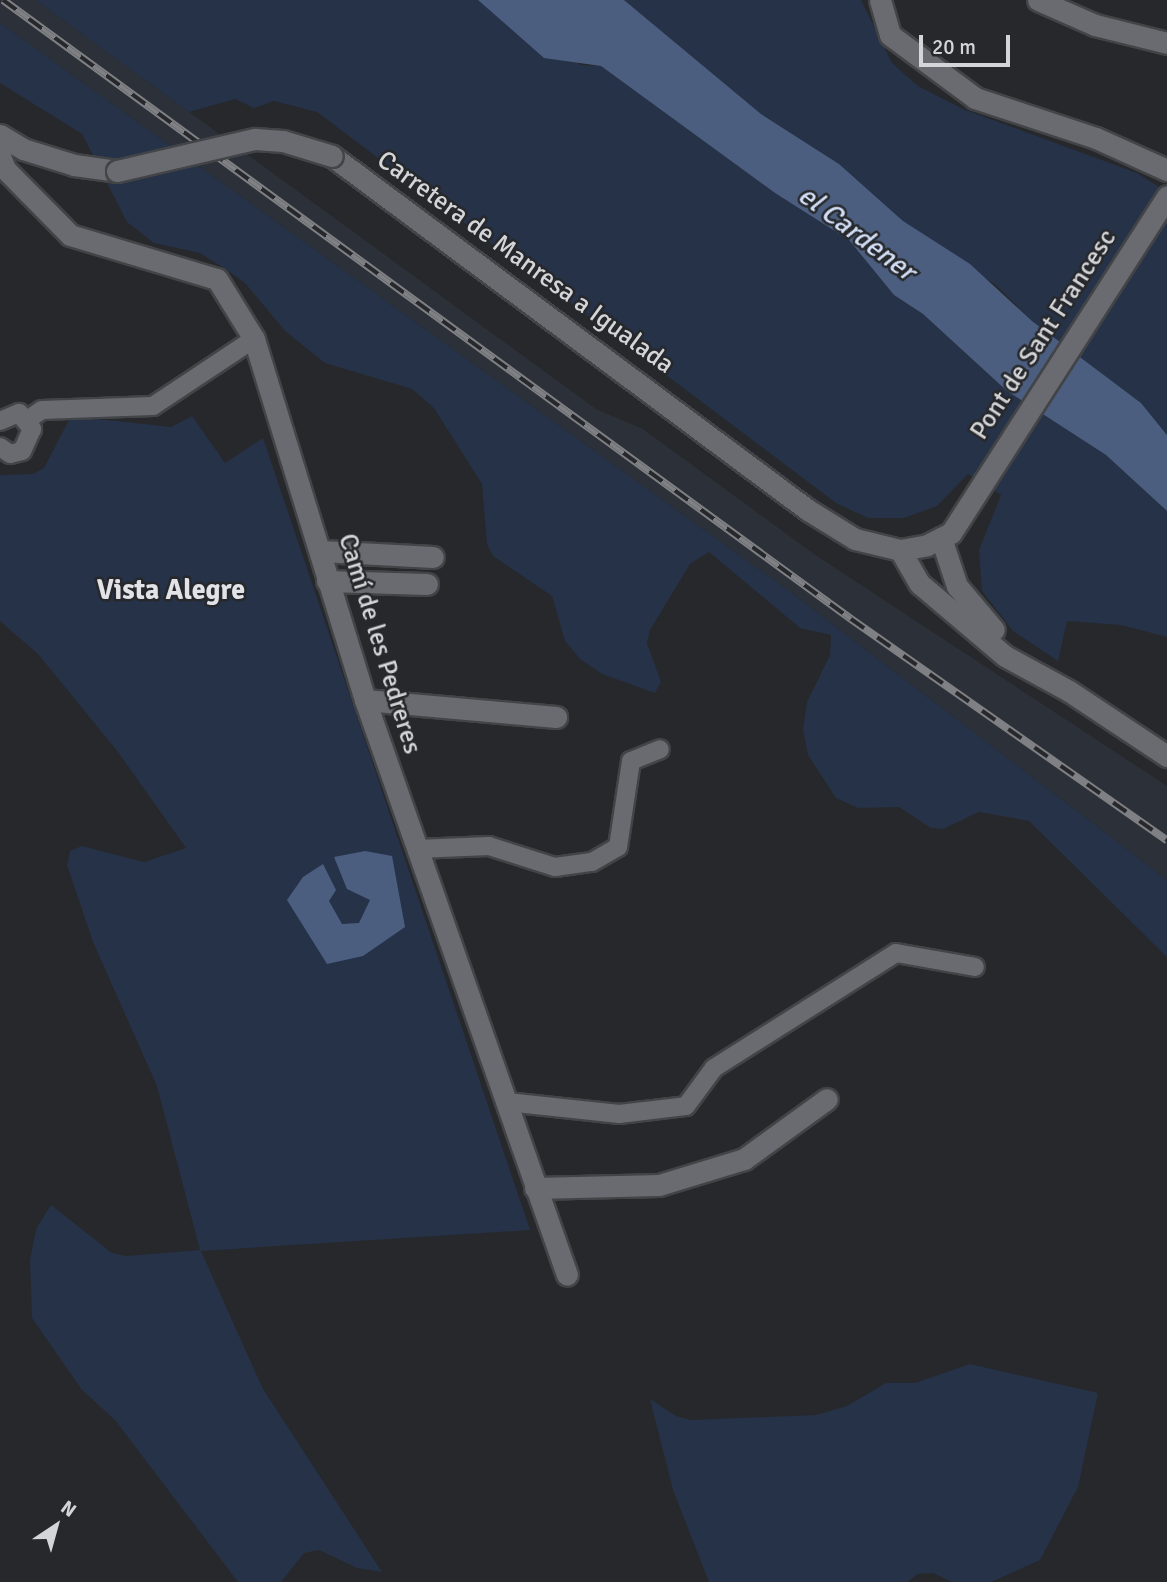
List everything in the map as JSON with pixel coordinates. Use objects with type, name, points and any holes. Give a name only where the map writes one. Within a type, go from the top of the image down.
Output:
[{"type":"street","points":[[880,0],[890,35],[975,98],[1096,138],[1167,170]]},
{"type":"street","points":[[1038,0],[1095,25],[1167,43]]},
{"type":"street","name":"Carretera de Manresa a Igualada","points":[[0,135],[23,149],[74,165],[117,170],[255,139],[283,141],[332,156],[808,510],[855,539],[900,550]]},
{"type":"street","name":"Camí de les Pedreres","points":[[0,156],[5,169],[70,235],[217,279],[254,339],[365,700],[567,1275]]},
{"type":"street","name":"Pont de Sant Francesc","points":[[941,538],[951,533],[1167,195]]},
{"type":"street","points":[[1069,691],[980,618],[957,586],[941,538],[900,550],[920,584],[1005,656],[1069,691],[1167,756]]},
{"type":"street","points":[[321,551],[433,557]]},
{"type":"street","points":[[327,581],[427,584]]},
{"type":"street","points":[[365,700],[556,717]]},
{"type":"street","points":[[535,1188],[659,1185],[744,1159],[827,1099]]},
{"type":"lane","points":[[27,420],[42,410],[153,406],[254,339]]},
{"type":"lane","points":[[0,421],[19,413],[32,429],[28,444],[10,454],[0,447]]},
{"type":"lane","points":[[417,849],[489,846],[555,867],[592,862],[618,847],[631,761],[660,749]]},
{"type":"lane","points":[[507,1102],[619,1114],[686,1106],[714,1068],[896,953],[975,967]]},
{"type":"shaded area","points":[[0,0],[36,0],[596,409],[643,429],[814,554],[1167,786],[1167,880],[789,591],[0,23]]},
{"type":"shaded area","points":[[36,0],[478,0],[581,65],[601,66],[775,193],[849,240],[894,295],[923,314],[1007,391],[1106,455],[1167,511],[1167,637],[1121,625],[1067,621],[1058,661],[1013,631],[982,591],[979,550],[1001,495],[968,474],[937,506],[904,518],[868,518],[836,503],[317,112],[274,101],[254,108],[235,99],[189,112]]},
{"type":"shaded area","points":[[624,0],[861,0],[892,63],[918,86],[963,109],[1137,173],[1167,192],[1167,435],[1141,403],[1032,321],[997,286],[903,221],[839,164],[761,114]]},
{"type":"shaded area","points":[[0,23],[789,591],[1167,880],[1167,957],[1029,821],[979,812],[943,829],[931,828],[899,807],[858,808],[836,798],[808,755],[803,729],[807,702],[830,655],[831,635],[800,628],[709,552],[690,564],[650,630],[647,643],[661,682],[655,693],[602,674],[580,659],[565,641],[552,596],[493,556],[487,544],[482,484],[434,408],[412,389],[325,363],[285,331],[245,283],[224,268],[200,253],[154,243],[127,222],[82,134],[0,83]]},
{"type":"shaded area","points":[[71,416],[171,427],[192,416],[225,463],[263,438],[530,1230],[201,1251],[263,1389],[382,1572],[357,1568],[319,1550],[304,1553],[281,1582],[238,1582],[115,1420],[82,1390],[32,1318],[30,1260],[36,1229],[51,1205],[112,1253],[126,1256],[200,1250],[157,1086],[93,942],[67,865],[70,851],[82,846],[144,862],[186,848],[118,752],[38,654],[0,621],[0,475],[33,474],[44,468]]},
{"type":"shaded area","points":[[970,1364],[1098,1393],[1078,1487],[1040,1560],[991,1582],[952,1582],[933,1573],[918,1574],[907,1582],[709,1582],[673,1490],[650,1399],[676,1416],[691,1420],[816,1415],[847,1406],[886,1383],[915,1383]]},
{"type":"water","name":"el Cardener","points":[[478,0],[624,0],[761,114],[839,164],[903,221],[970,264],[1032,321],[1141,403],[1167,435],[1167,511],[1106,455],[1007,391],[923,314],[894,295],[849,240],[775,193],[601,66],[544,58]]},
{"type":"water","points":[[365,851],[392,856],[405,927],[363,956],[327,964],[287,900],[303,877],[323,864],[336,890],[329,901],[342,924],[359,923],[370,900],[347,889],[334,857]]},
{"type":"railway","points":[[3,0],[851,619],[1167,840]]},
{"type":"district","name":"Vista Alegre","points":[[171,590]]}]
